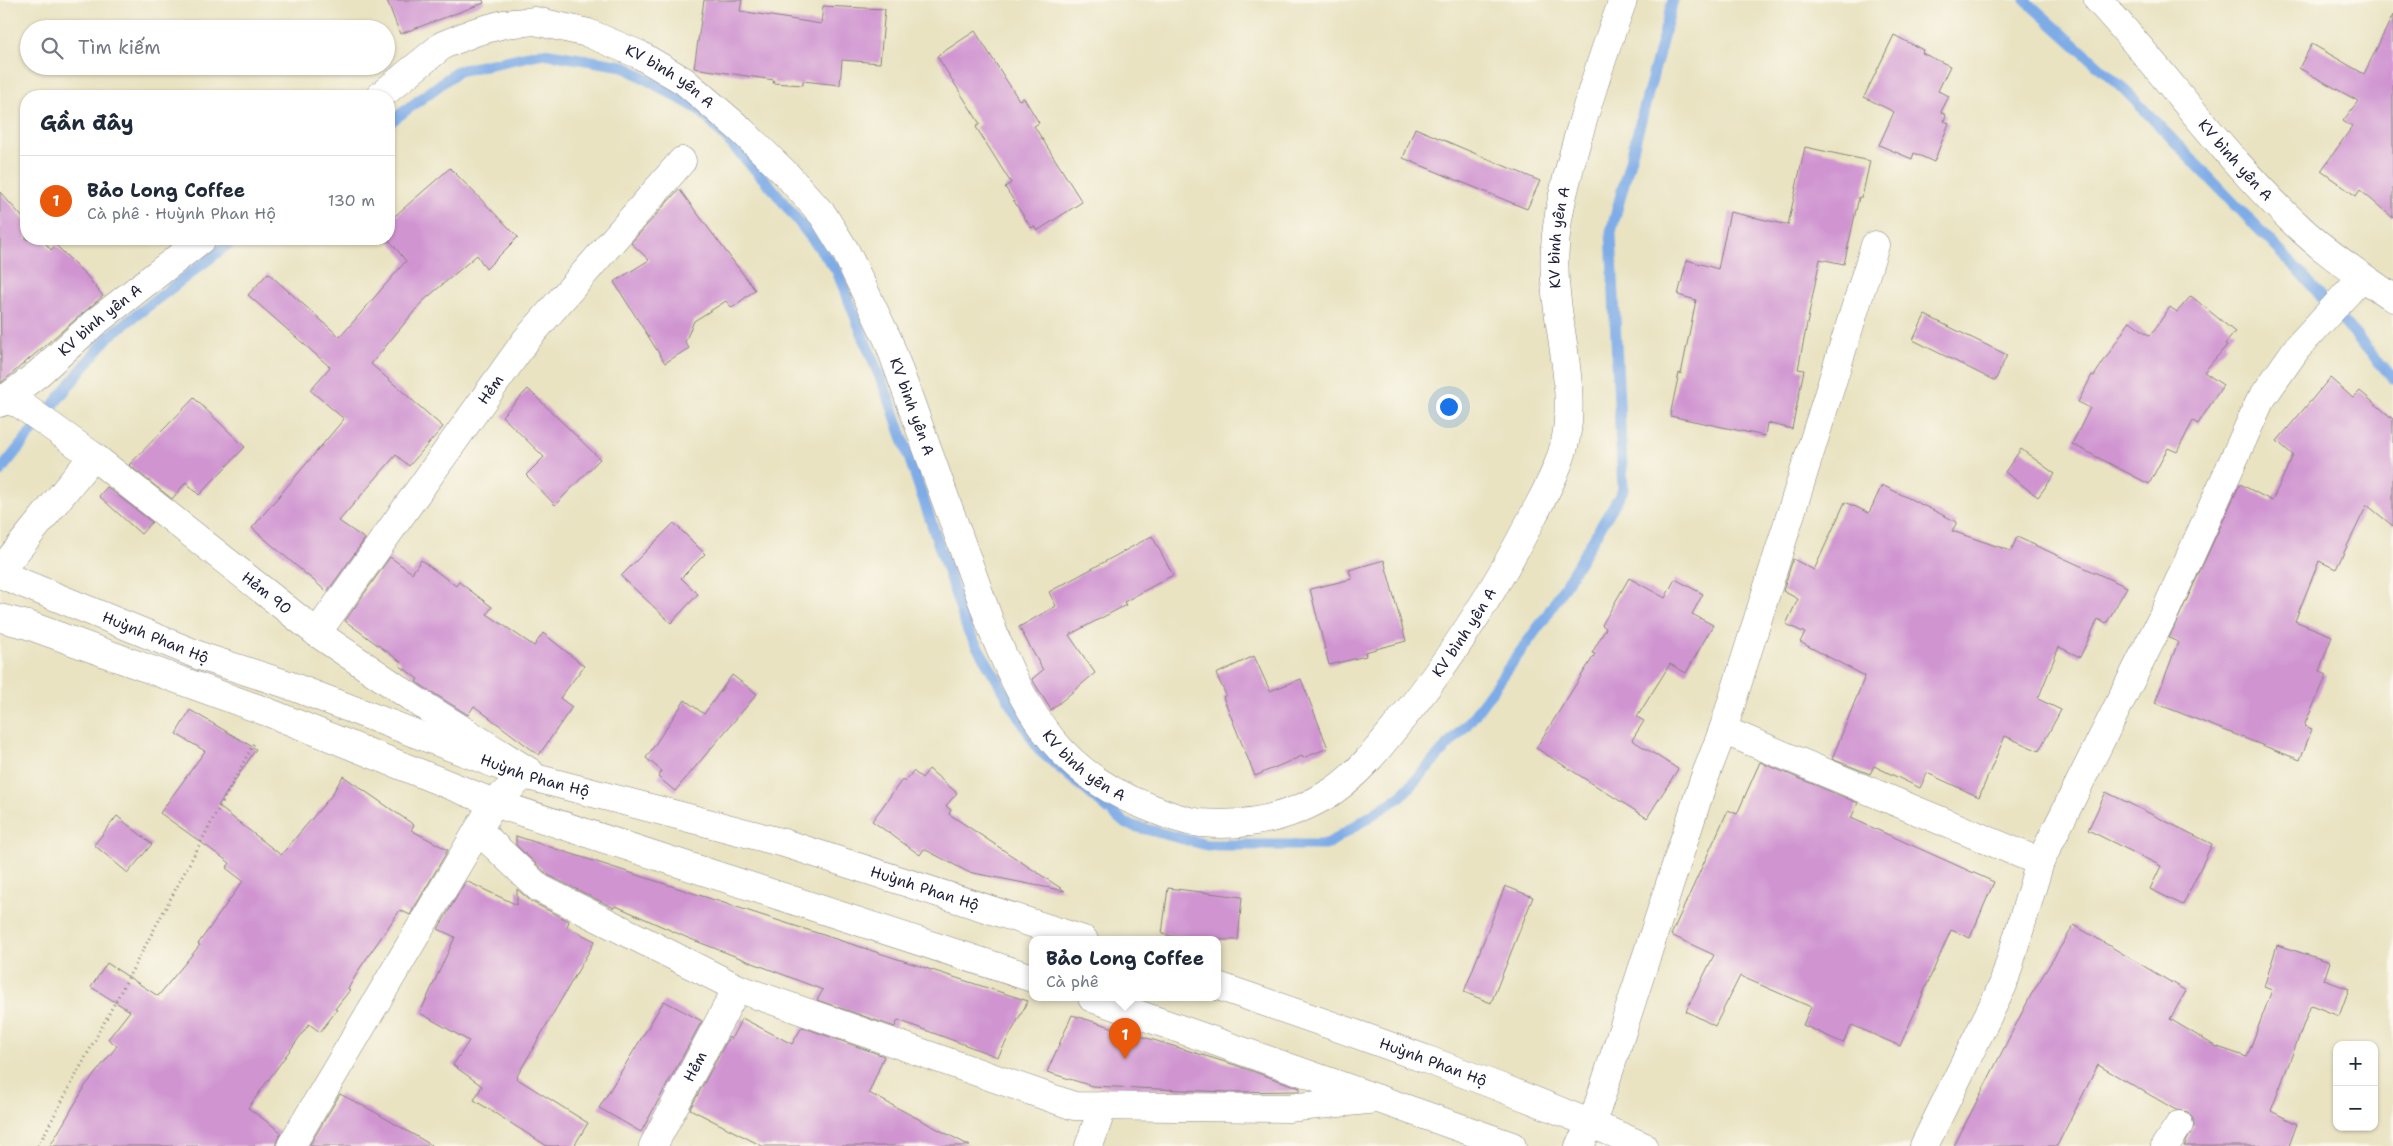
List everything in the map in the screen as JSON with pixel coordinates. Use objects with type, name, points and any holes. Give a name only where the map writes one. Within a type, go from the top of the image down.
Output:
[{"type":"street","name":"KV bình yên A","points":[[387,90],[443,45],[475,32],[504,24],[535,21],[588,33],[640,55],[684,81],[705,99],[786,174],[823,215],[846,252],[888,340],[1013,682],[1038,724],[1067,758],[1100,785],[1136,803],[1186,821],[1224,825],[1262,821],[1297,810],[1332,791],[1356,773],[1432,682],[1511,559],[1555,473],[1566,438],[1568,400],[1556,290],[1554,248],[1562,196],[1593,81],[1623,0]]},
{"type":"street","name":"KV bình yên A","points":[[2098,0],[2142,48],[2249,177],[2355,285],[2393,298]]},
{"type":"street","name":"Hẻm","points":[[317,633],[526,340],[682,161]]},
{"type":"street","name":"KV bình yên A","points":[[5,401],[93,324],[194,245]]},
{"type":"street","points":[[1586,1135],[1703,782],[1723,730],[1875,245]]},
{"type":"street","points":[[1924,1146],[2003,985],[2040,862],[2164,612],[2260,400],[2297,348],[2355,285]]},
{"type":"street","name":"Hẻm 90","points":[[5,401],[85,450],[317,633],[415,700],[530,772],[524,774]]},
{"type":"street","points":[[0,573],[85,450]]},
{"type":"street","name":"Huỳnh Phan Hộ","points":[[0,573],[203,657],[286,684],[524,774],[784,843],[1072,936]]},
{"type":"street","points":[[0,618],[28,626],[270,713],[494,803],[1029,977]]},
{"type":"street","points":[[1723,730],[2040,862]]},
{"type":"street","points":[[292,1146],[494,803],[524,774]]},
{"type":"street","points":[[478,830],[539,888],[737,988],[1074,1106],[1288,1108],[1378,1099]]},
{"type":"street","name":"Huỳnh Phan Hộ","points":[[1221,987],[1374,1039],[1586,1135],[1643,1146]]},
{"type":"street","name":"Hẻm","points":[[652,1146],[737,988]]},
{"type":"street","points":[[1100,1001],[1512,1146]]},
{"type":"street","points":[[1089,1146],[1103,1106]]},
{"type":"path","points":[[38,1146],[270,713]]},
{"type":"building","points":[[387,0],[483,0],[484,3],[400,34]]},
{"type":"building","points":[[704,0],[742,0],[740,11],[821,24],[823,6],[885,9],[880,63],[842,60],[840,85],[803,81],[803,85],[773,83],[774,80],[694,68]]},
{"type":"building","points":[[2393,15],[2393,218],[2360,190],[2356,196],[2321,171],[2352,127],[2343,121],[2358,101],[2299,68],[2312,44],[2364,74]]},
{"type":"building","points":[[975,31],[1019,100],[1024,98],[1039,123],[1034,126],[1082,202],[1037,231],[1034,226],[1031,228],[1005,187],[1011,183],[976,127],[980,124],[937,56]]},
{"type":"building","points":[[1894,35],[1923,50],[1922,53],[1950,66],[1938,91],[1949,96],[1941,112],[1946,115],[1944,121],[1949,123],[1934,162],[1914,153],[1912,159],[1879,145],[1894,112],[1864,97]]},
{"type":"building","points":[[1415,128],[1540,181],[1527,209],[1403,158]]},
{"type":"building","points":[[1805,147],[1870,161],[1862,197],[1859,197],[1844,264],[1820,259],[1798,369],[1804,370],[1792,429],[1767,423],[1765,436],[1670,416],[1679,373],[1681,374],[1696,300],[1678,295],[1687,260],[1718,269],[1730,212],[1788,225]]},
{"type":"building","points":[[450,168],[518,237],[486,269],[477,255],[422,302],[371,364],[443,427],[409,466],[396,455],[339,521],[365,539],[327,592],[252,528],[344,419],[310,390],[330,367],[248,295],[268,273],[340,337],[406,261],[393,245],[395,245],[395,216]]},
{"type":"building","points":[[679,189],[755,290],[732,308],[726,301],[694,321],[685,342],[689,348],[665,363],[614,282],[649,260],[631,243]]},
{"type":"building","points":[[0,192],[20,214],[20,245],[47,245],[51,250],[56,245],[86,275],[103,296],[1,383]]},
{"type":"building","points":[[2191,296],[2235,332],[2225,344],[2227,345],[2204,372],[2223,385],[2198,424],[2193,421],[2177,452],[2168,448],[2149,484],[2072,444],[2090,408],[2078,402],[2092,375],[2094,376],[2130,321],[2150,336],[2170,307],[2177,312]]},
{"type":"building","points":[[1925,315],[2007,355],[1995,381],[1913,340]]},
{"type":"building","points":[[2330,378],[2353,398],[2360,391],[2393,419],[2393,526],[2367,505],[2336,569],[2319,561],[2295,621],[2332,636],[2319,671],[2327,675],[2304,726],[2312,729],[2300,760],[2155,703],[2178,642],[2169,638],[2240,484],[2272,501],[2293,455],[2277,441]]},
{"type":"building","points":[[528,389],[600,459],[555,505],[526,475],[544,457],[502,416]]},
{"type":"building","points":[[194,398],[245,447],[199,495],[186,482],[172,499],[129,465]]},
{"type":"building","points":[[2021,449],[2055,474],[2038,497],[2005,472]]},
{"type":"building","points":[[1882,485],[1957,522],[1952,531],[2011,551],[2017,537],[2127,587],[2106,624],[2098,619],[2080,657],[2059,647],[2038,699],[2061,710],[2039,751],[2005,736],[1979,797],[1927,773],[1920,788],[1874,766],[1870,774],[1832,759],[1865,676],[1800,642],[1805,633],[1786,624],[1798,599],[1783,591],[1793,559],[1814,570],[1845,502],[1869,513]]},
{"type":"building","points":[[107,487],[152,522],[141,534],[99,496]]},
{"type":"building","points":[[674,523],[705,554],[681,578],[698,594],[671,623],[621,576]]},
{"type":"building","points":[[1152,536],[1173,575],[1124,602],[1126,605],[1069,635],[1095,673],[1051,710],[1032,679],[1043,670],[1019,627],[1056,606],[1049,592]]},
{"type":"building","points":[[390,557],[412,573],[421,560],[456,586],[459,582],[492,607],[487,614],[534,646],[543,633],[584,666],[560,698],[572,707],[539,755],[474,706],[468,715],[416,682],[418,679],[399,665],[401,662],[345,621]]},
{"type":"building","points":[[1384,560],[1406,641],[1365,652],[1366,656],[1329,665],[1310,589],[1352,579],[1349,570]]},
{"type":"building","points":[[1629,578],[1665,598],[1675,579],[1703,594],[1692,614],[1713,625],[1686,673],[1670,664],[1637,717],[1644,721],[1632,740],[1678,769],[1647,818],[1536,748],[1595,654],[1592,653],[1606,628],[1602,625]]},
{"type":"building","points":[[1254,656],[1270,691],[1301,679],[1328,748],[1303,758],[1302,756],[1255,776],[1223,697],[1226,695],[1216,674]]},
{"type":"building","points":[[732,675],[757,694],[675,791],[658,777],[662,771],[646,758],[685,700],[704,714]]},
{"type":"building","points":[[190,710],[256,749],[218,806],[281,855],[331,796],[343,776],[414,825],[411,830],[448,850],[410,915],[400,910],[360,968],[348,989],[350,990],[335,1009],[337,1010],[320,1032],[309,1024],[248,1108],[281,1132],[275,1146],[50,1146],[86,1085],[117,1046],[108,1039],[130,1011],[91,987],[107,963],[158,996],[200,945],[198,944],[243,881],[226,868],[230,863],[160,813],[205,751],[176,734]]},
{"type":"building","points":[[1760,762],[1858,803],[1851,818],[1994,882],[1970,938],[1951,930],[1900,1046],[1852,1025],[1843,1043],[1803,1025],[1811,1007],[1740,976],[1715,1026],[1686,1011],[1714,955],[1671,935],[1728,810],[1737,814]]},
{"type":"building","points":[[929,769],[957,793],[946,806],[951,810],[949,814],[1065,891],[968,872],[924,849],[920,855],[872,821],[902,780],[905,782],[913,771],[922,778]]},
{"type":"building","points":[[2106,792],[2212,844],[2183,905],[2150,889],[2161,866],[2088,830]]},
{"type":"building","points":[[117,816],[152,844],[128,873],[94,845]]},
{"type":"building","points":[[516,836],[1028,1001],[998,1057],[898,1020],[895,1027],[817,1000],[823,990],[688,938],[616,906],[614,908],[548,875],[516,845]]},
{"type":"building","points":[[466,881],[517,905],[517,889],[532,902],[569,921],[567,927],[595,941],[516,1078],[588,1123],[574,1146],[547,1146],[474,1100],[482,1086],[453,1065],[469,1041],[420,1013],[455,937],[438,929]]},
{"type":"building","points":[[1505,886],[1533,897],[1491,1003],[1464,992]]},
{"type":"building","points":[[1168,888],[1242,897],[1238,940],[1221,940],[1221,936],[1172,936],[1162,934]]},
{"type":"building","points":[[2074,925],[2186,991],[2170,1019],[2215,1046],[2247,1057],[2272,990],[2264,987],[2277,945],[2330,962],[2324,980],[2349,989],[2339,1016],[2311,1005],[2271,1111],[2297,1124],[2289,1146],[2184,1146],[2194,1126],[2193,1119],[2188,1112],[2176,1110],[2098,1065],[2057,1146],[1954,1146],[2031,995]]},
{"type":"building","points":[[664,1001],[702,1021],[641,1132],[599,1108]]},
{"type":"building","points":[[1072,1015],[1235,1065],[1300,1088],[1300,1091],[1227,1092],[1092,1086],[1047,1072]]},
{"type":"building","points":[[742,1018],[792,1044],[802,1027],[884,1056],[869,1093],[970,1146],[762,1146],[690,1109],[729,1037],[731,1039]]},
{"type":"building","points":[[340,1094],[371,1110],[433,1146],[309,1146]]},
{"type":"waterway","points":[[395,118],[458,71],[543,53],[623,66],[700,110],[772,188],[836,269],[892,407],[968,631],[1039,750],[1126,824],[1207,845],[1326,845],[1401,796],[1470,721],[1547,615],[1623,490],[1611,232],[1673,0]]},
{"type":"waterway","points":[[2025,0],[2125,90],[2299,271],[2393,378]]},
{"type":"waterway","points":[[0,471],[108,337],[227,245]]},
{"type":"place","name":"Bảo Long Coffee","points":[[1125,1059]]}]
